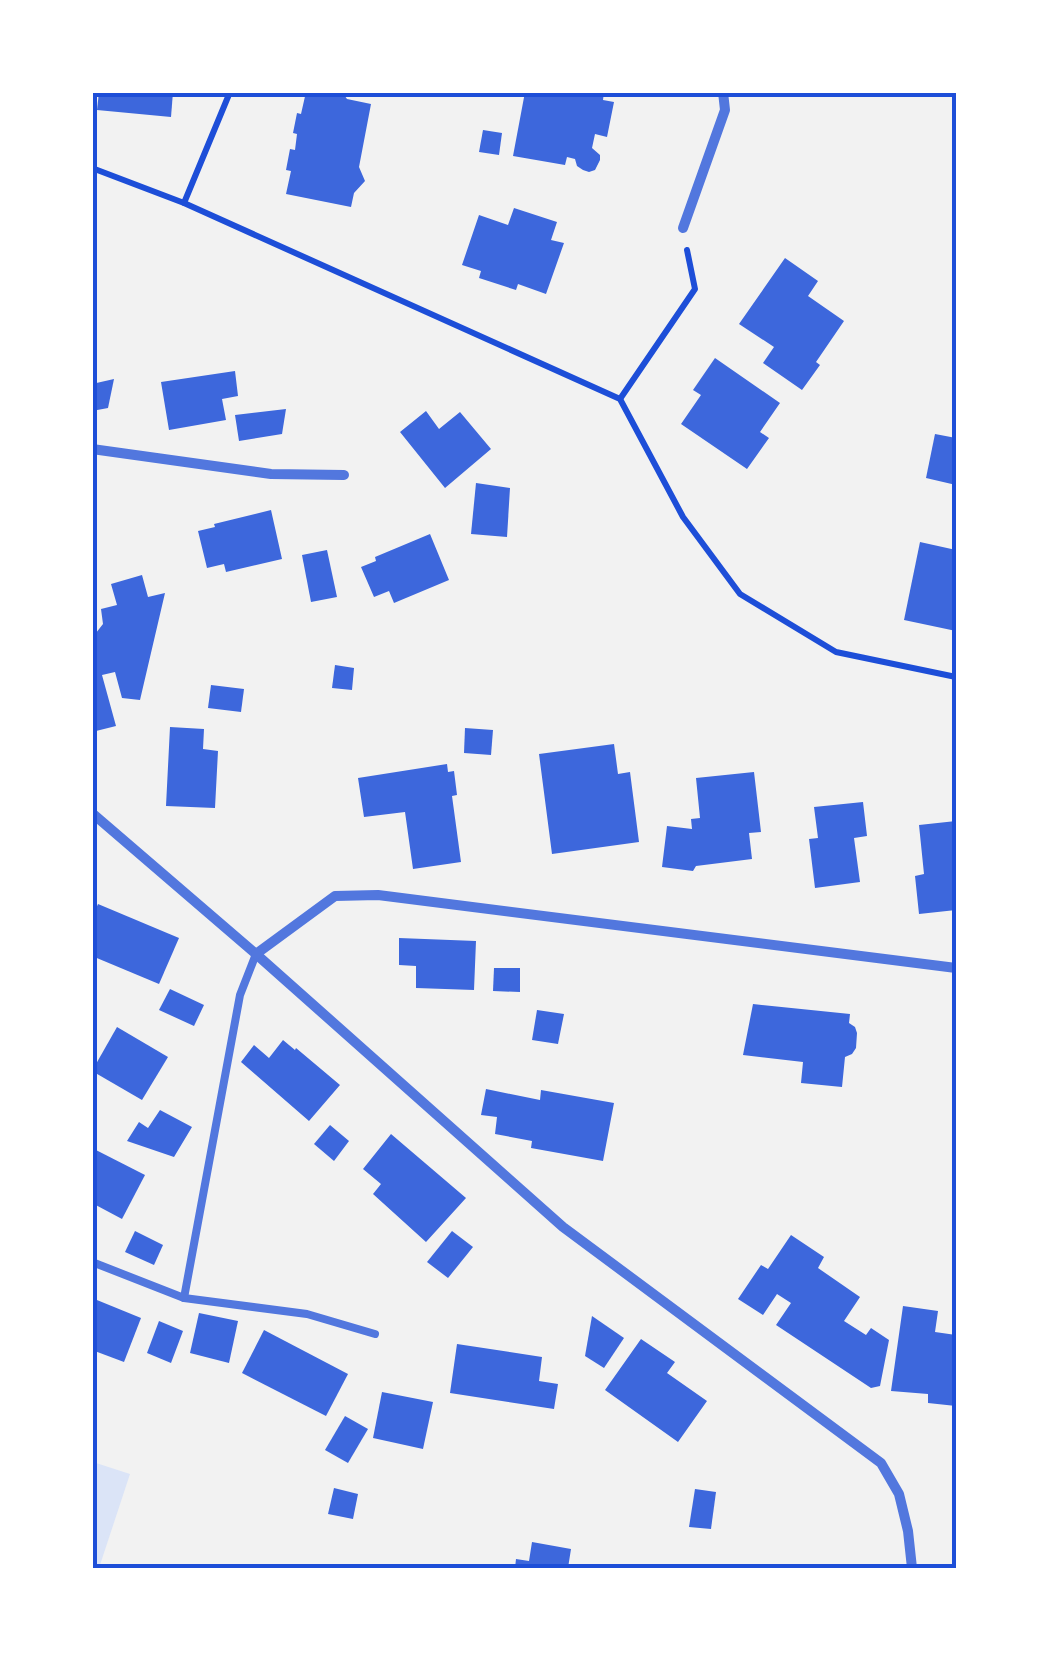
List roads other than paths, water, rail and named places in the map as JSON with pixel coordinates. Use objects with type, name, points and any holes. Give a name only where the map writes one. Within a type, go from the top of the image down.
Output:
[{"type":"street","points":[[683,228],[725,110],[724,92]]},
{"type":"street","points":[[92,449],[271,474],[344,475]]},
{"type":"street","points":[[92,813],[563,1227],[881,1463],[898,1494],[912,1568]]},
{"type":"street","points":[[256,954],[335,896],[378,895],[956,968]]},
{"type":"lane","points":[[184,1298],[240,995],[256,954]]},
{"type":"lane","points":[[92,1262],[184,1298],[306,1314],[375,1334]]}]
